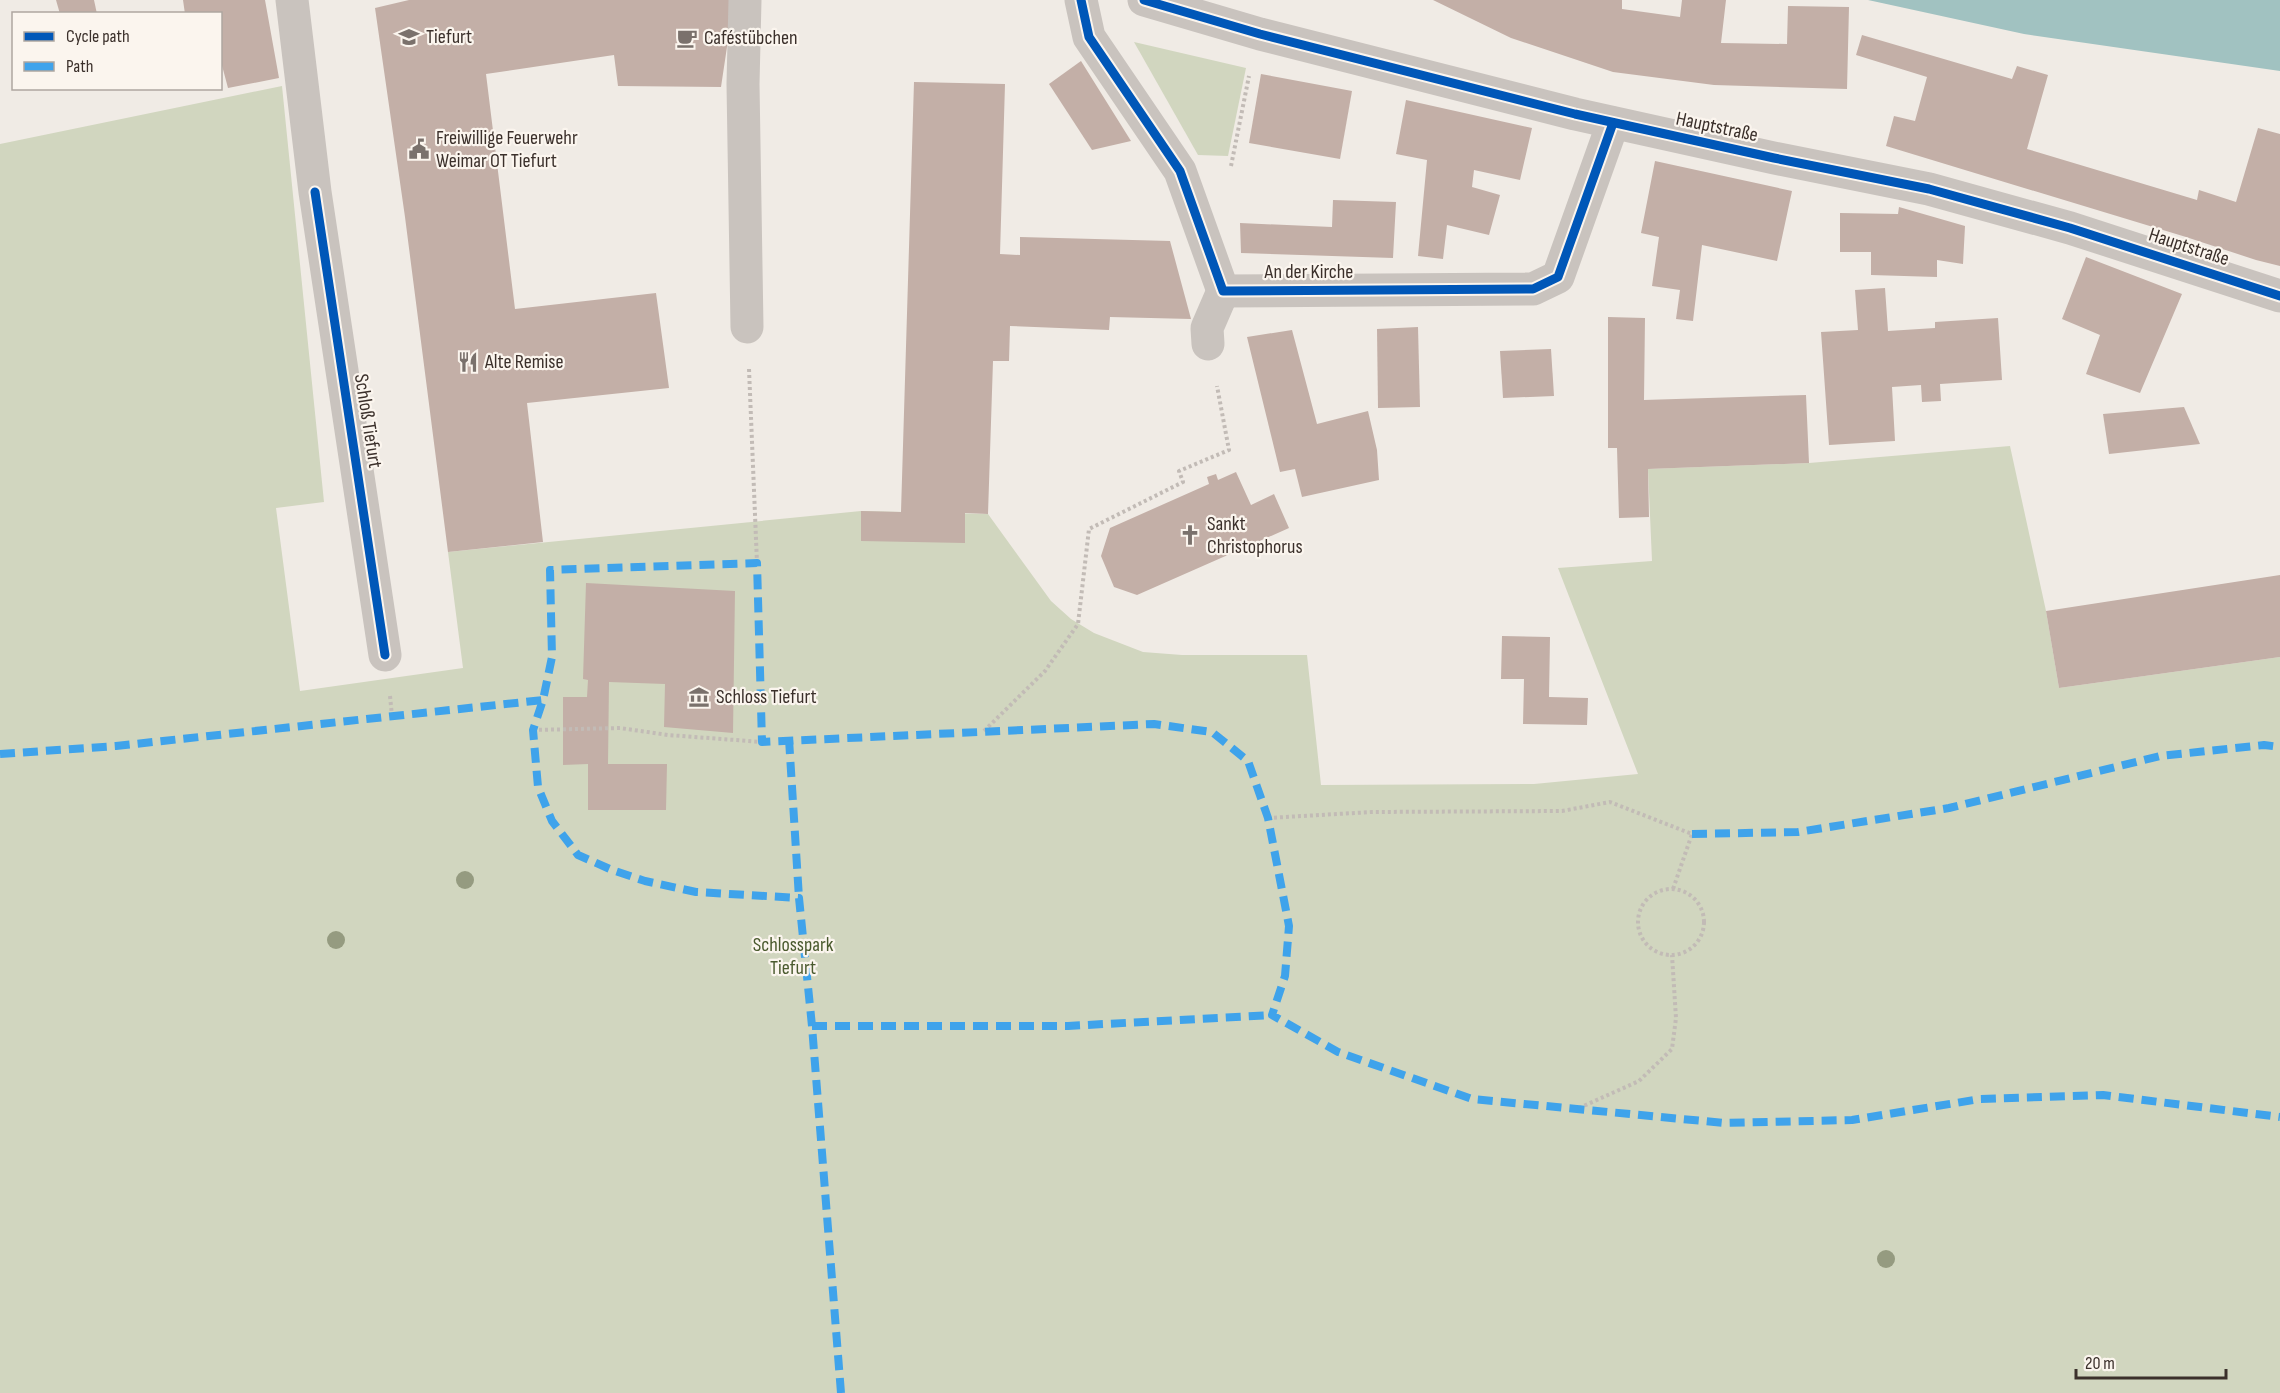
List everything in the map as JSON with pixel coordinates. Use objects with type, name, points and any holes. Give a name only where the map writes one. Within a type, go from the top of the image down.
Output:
[{"type":"street","name":"Schloß Tiefurt","points":[[292,0],[315,192],[385,655]]},
{"type":"street","points":[[745,0],[743,84],[747,327]]},
{"type":"street","points":[[1081,0],[1089,37],[1180,171],[1222,291],[1207,328],[1209,344]]},
{"type":"street","name":"Hauptstraße","points":[[1144,0],[1271,37],[1613,123],[1929,189],[2070,228],[2280,296]]},
{"type":"street","name":"An der Kirche","points":[[1222,291],[1533,289],[1558,277],[1613,123]]},
{"type":"path","points":[[1231,166],[1247,86]]},
{"type":"path","points":[[747,327],[757,563]]},
{"type":"path","points":[[984,731],[1045,671],[1078,624],[1089,529],[1183,482],[1179,471],[1229,450],[1209,344]]},
{"type":"path","points":[[533,729],[620,728],[668,735],[762,742]]},
{"type":"path","points":[[1268,818],[1372,812],[1562,811],[1610,802],[1692,834],[1673,889]]},
{"type":"path","points":[[1673,889],[1684,891],[1694,897],[1701,906],[1704,928],[1692,948],[1672,955],[1651,948],[1640,931],[1639,921],[1645,902],[1653,894],[1673,889]]},
{"type":"path","points":[[1578,1108],[1639,1081],[1672,1049],[1677,1018],[1672,955]]},
{"type":"green space","points":[[1134,42],[1246,68],[1228,156],[1198,155]]},
{"type":"green space","name":"Schlosspark Tiefurt","points":[[282,86],[324,502],[276,508],[300,691],[463,668],[448,552],[861,511],[988,514],[1051,601],[1071,619],[1094,633],[1143,652],[1182,655],[1307,655],[1321,785],[1534,784],[1638,774],[1558,568],[1652,561],[1648,469],[1809,463],[2010,446],[2046,611],[2059,688],[2280,657],[2280,1393],[0,1393],[0,144]]},
{"type":"water","points":[[1868,0],[2280,0],[2280,71],[2024,34]]},
{"type":"building","points":[[56,0],[94,0],[97,12],[59,12]]},
{"type":"building","points":[[183,0],[265,0],[279,78],[228,88],[222,66],[222,12],[185,12]]},
{"type":"building","points":[[409,0],[734,0],[721,87],[618,86],[614,55],[486,74],[515,309],[656,293],[669,388],[527,403],[543,542],[448,552],[405,217],[375,8]]},
{"type":"building","points":[[1433,0],[1622,0],[1622,9],[1680,17],[1682,0],[1726,0],[1721,43],[1787,44],[1788,6],[1849,7],[1847,89],[1714,85],[1613,72],[1511,38]]},
{"type":"building","points":[[1862,35],[2012,79],[2017,66],[2048,75],[2027,149],[2197,200],[2199,190],[2236,202],[2258,128],[2280,134],[2280,266],[1886,146],[1894,116],[1915,121],[1927,77],[1856,55]]},
{"type":"building","points":[[1081,61],[1131,141],[1092,150],[1049,84]]},
{"type":"building","points":[[1261,74],[1352,91],[1340,159],[1249,143]]},
{"type":"building","points":[[914,82],[1005,84],[1000,254],[1020,255],[1020,237],[1170,241],[1191,319],[1110,317],[1109,330],[1010,326],[1009,361],[993,361],[988,514],[965,513],[965,543],[861,541],[861,511],[901,512]]},
{"type":"building","points":[[1406,100],[1532,128],[1520,180],[1474,170],[1472,187],[1500,195],[1489,235],[1447,225],[1443,259],[1418,256],[1427,160],[1396,154]]},
{"type":"building","points":[[1655,161],[1792,191],[1777,261],[1702,245],[1693,321],[1676,319],[1680,290],[1652,286],[1659,237],[1641,233]]},
{"type":"building","points":[[1333,200],[1396,202],[1393,258],[1241,253],[1240,223],[1332,227]]},
{"type":"building","points":[[1899,207],[1965,226],[1963,264],[1937,260],[1937,277],[1871,275],[1871,252],[1840,252],[1840,213],[1898,214]]},
{"type":"building","points":[[2086,257],[2182,294],[2140,393],[2086,374],[2100,335],[2062,319]]},
{"type":"building","points":[[1885,288],[1888,331],[1935,328],[1935,322],[1998,318],[2002,380],[1940,384],[1941,401],[1922,402],[1921,385],[1892,387],[1895,441],[1829,445],[1821,332],[1858,330],[1855,290]]},
{"type":"building","points":[[1608,317],[1645,318],[1644,400],[1806,395],[1809,463],[1648,469],[1649,517],[1619,518],[1617,448],[1608,448]]},
{"type":"building","points":[[1418,327],[1420,407],[1378,408],[1377,329]]},
{"type":"building","points":[[1292,330],[1317,424],[1368,411],[1377,450],[1379,480],[1302,497],[1295,469],[1280,472],[1247,337]]},
{"type":"building","points":[[1551,349],[1554,396],[1503,398],[1500,351]]},
{"type":"building","points":[[2184,407],[2200,444],[2109,454],[2103,414]]},
{"type":"building","name":"Sankt Christophorus","points":[[1236,472],[1251,505],[1274,494],[1289,528],[1137,595],[1114,587],[1101,556],[1110,528],[1209,484],[1207,477],[1216,474],[1218,480]]},
{"type":"building","points":[[2280,575],[2280,657],[2059,688],[2046,611]]},
{"type":"building","name":"Schloss Tiefurt","points":[[586,583],[735,591],[733,733],[664,727],[665,684],[609,682],[608,764],[667,764],[666,810],[588,810],[588,764],[563,765],[563,697],[587,697],[588,680],[583,679]]},
{"type":"building","points":[[1502,636],[1550,637],[1549,697],[1588,698],[1587,725],[1523,724],[1524,679],[1501,679]]},
{"type":"marked path","points":[[841,1393],[812,1026],[799,898],[696,892],[645,881],[578,855],[552,821],[538,787],[533,730],[543,700],[552,657],[550,570],[757,563],[762,742],[1154,724],[1212,732],[1248,761],[1268,818],[1289,926],[1285,976],[1272,1015],[1338,1052],[1472,1099],[1724,1123],[1852,1120],[1980,1099],[2103,1095],[2280,1117]]},
{"type":"marked path","points":[[0,754],[116,746],[543,700]]},
{"type":"marked path","points":[[789,739],[799,898]]},
{"type":"marked path","points":[[1692,834],[1798,832],[1949,808],[2160,756],[2264,745],[2280,747]]},
{"type":"marked path","points":[[812,1026],[1068,1026],[1272,1015]]},
{"type":"cycle path","points":[[1081,0],[1089,37],[1180,171],[1223,291],[1533,289],[1558,277],[1613,123]]},
{"type":"cycle path","points":[[1144,0],[1260,34],[1575,114],[1929,189],[2070,228],[2280,296]]},
{"type":"cycle path","points":[[315,192],[385,655]]},
{"type":"place","name":"Tiefurt","points":[[409,37]]},
{"type":"place","name":"Caféstübchen","points":[[687,38]]},
{"type":"place","name":"Freiwillige Feuerwehr Weimar OT Tiefurt","points":[[419,149]]},
{"type":"place","name":"Alte Remise","points":[[468,362]]},
{"type":"place","name":"Sankt Christophorus","points":[[1190,535]]},
{"type":"place","name":"Schloss Tiefurt","points":[[699,697]]}]
